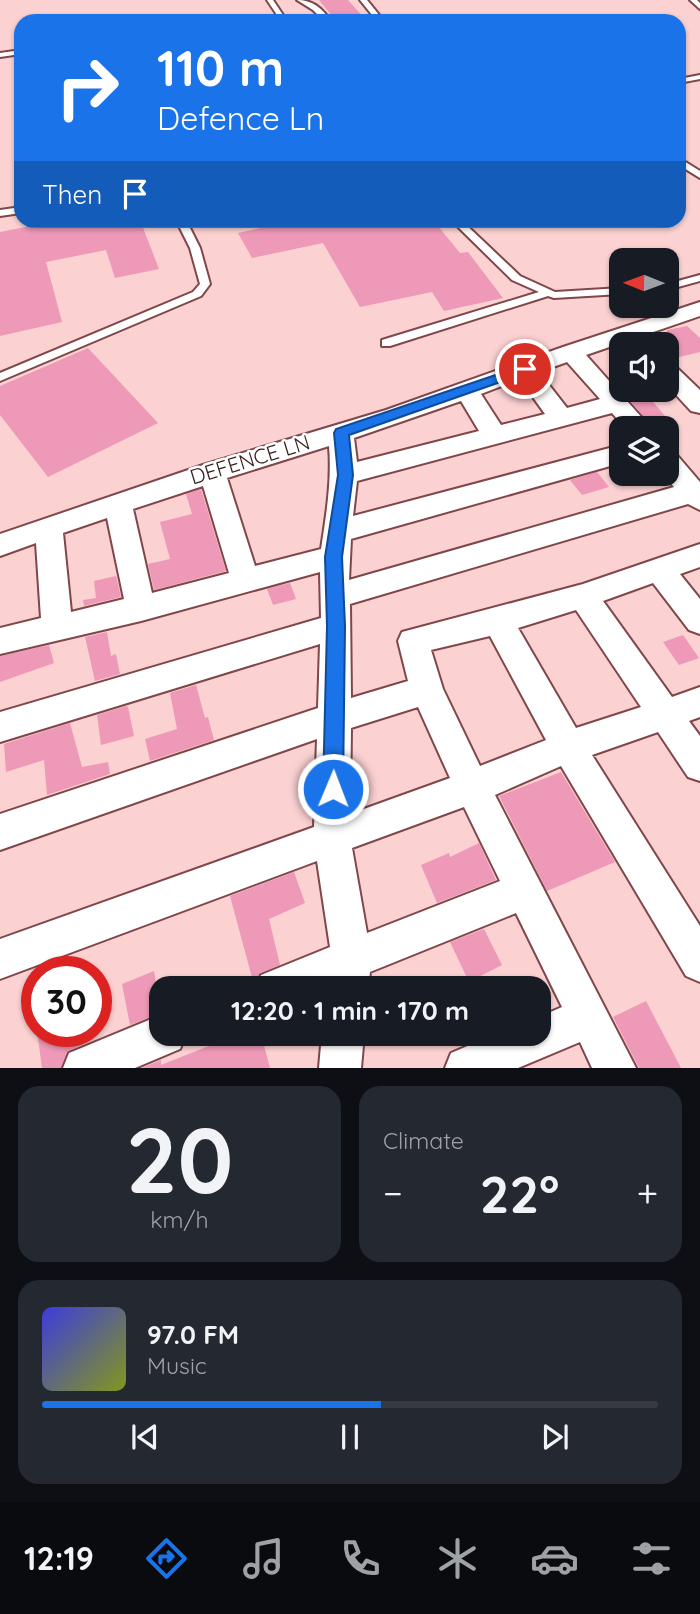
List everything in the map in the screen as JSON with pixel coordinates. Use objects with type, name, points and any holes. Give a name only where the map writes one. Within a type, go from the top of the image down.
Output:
[{"type":"street","name":"DEFENCE LN","points":[[651,332],[696,316]]},
{"type":"street","name":"DEFENCE LN","points":[[0,545],[212,472],[395,416],[571,352],[609,344]]},
{"type":"street","points":[[571,352],[628,416]]},
{"type":"street","points":[[525,369],[561,418]]},
{"type":"street","points":[[679,383],[700,405]]},
{"type":"street","points":[[466,390],[495,435]]},
{"type":"street","points":[[345,475],[618,403]]},
{"type":"street","points":[[395,416],[420,457]]},
{"type":"street","points":[[341,433],[345,475],[334,544],[332,836],[349,973],[524,891]]},
{"type":"street","points":[[0,641],[141,608],[245,579],[334,544],[609,458]]},
{"type":"street","points":[[212,472],[245,579]]},
{"type":"street","points":[[0,727],[335,611],[696,496],[679,475]]},
{"type":"street","points":[[118,503],[141,608]]},
{"type":"street","points":[[49,528],[57,628]]},
{"type":"street","points":[[615,1068],[472,787],[427,690],[413,641],[498,621],[583,596],[700,555]]},
{"type":"street","points":[[659,569],[700,621]]},
{"type":"street","points":[[583,596],[700,765]]},
{"type":"street","points":[[498,621],[568,747],[700,962]]},
{"type":"street","points":[[0,832],[334,718],[427,690]]},
{"type":"street","points":[[0,959],[472,787],[568,747],[700,702]]},
{"type":"street","points":[[466,1068],[590,1017]]},
{"type":"street","points":[[84,1068],[149,1041]]},
{"type":"street","points":[[340,1068],[342,1046]]},
{"type":"lane","points":[[300,0],[322,14]]},
{"type":"lane","points":[[363,0],[375,14]]},
{"type":"lane","points":[[693,0],[700,7]]},
{"type":"lane","points":[[0,377],[197,294],[205,284],[195,248],[185,228]]},
{"type":"lane","points":[[463,228],[516,278],[554,296],[609,292]]},
{"type":"lane","points":[[679,284],[700,278]]},
{"type":"lane","points":[[386,343],[548,293]]},
{"type":"building","points":[[319,0],[348,0],[361,14],[330,14]]},
{"type":"building","points":[[20,228],[143,228],[159,269],[115,278],[106,250],[46,262],[62,322],[0,336],[0,232]]},
{"type":"building","points":[[261,228],[440,228],[460,253],[468,252],[503,298],[444,311],[432,292],[360,307],[323,243],[252,258],[238,233]]},
{"type":"building","points":[[687,326],[700,338],[700,352],[679,357],[679,332],[667,330]]},
{"type":"building","points":[[88,348],[158,423],[48,477],[0,415],[0,386]]},
{"type":"building","points":[[631,402],[653,402],[665,416],[643,416]]},
{"type":"building","points":[[597,472],[609,487],[582,495],[570,480]]},
{"type":"building","points":[[201,489],[226,571],[154,590],[148,564],[170,559],[160,522],[192,514],[186,494]]},
{"type":"building","points":[[116,576],[121,597],[84,606],[83,600],[96,598],[94,581]]},
{"type":"building","points":[[290,583],[296,599],[273,605],[267,589]]},
{"type":"building","points":[[107,632],[111,656],[116,654],[120,674],[95,681],[85,637]]},
{"type":"building","points":[[683,635],[699,658],[679,665],[663,642]]},
{"type":"building","points":[[49,645],[54,663],[0,682],[0,656]]},
{"type":"building","points":[[196,685],[214,740],[150,761],[145,739],[177,729],[170,693]]},
{"type":"building","points":[[126,706],[134,736],[101,745],[97,715]]},
{"type":"building","points":[[70,723],[82,767],[108,762],[110,774],[47,795],[44,760],[6,772],[4,744]]},
{"type":"building","points":[[561,772],[615,862],[547,891],[499,796]]},
{"type":"building","points":[[479,843],[496,880],[437,903],[421,865],[449,853],[450,857]]},
{"type":"building","points":[[294,872],[305,903],[269,919],[280,965],[258,976],[252,976],[230,896]]},
{"type":"building","points":[[484,929],[502,965],[481,976],[466,976],[450,942]]},
{"type":"building","points":[[154,971],[155,976],[149,976],[149,1018],[130,1025],[122,984]]},
{"type":"building","points":[[646,1001],[681,1068],[639,1068],[613,1017]]},
{"type":"building","points":[[209,1046],[264,1046],[270,1068],[142,1068],[161,1060],[161,1065]]},
{"type":"building","points":[[39,1047],[77,1047],[67,1052],[61,1068],[42,1068]]},
{"type":"route","points":[[333,789],[336,626],[334,557],[335,532],[345,475],[341,433],[525,369]]}]
